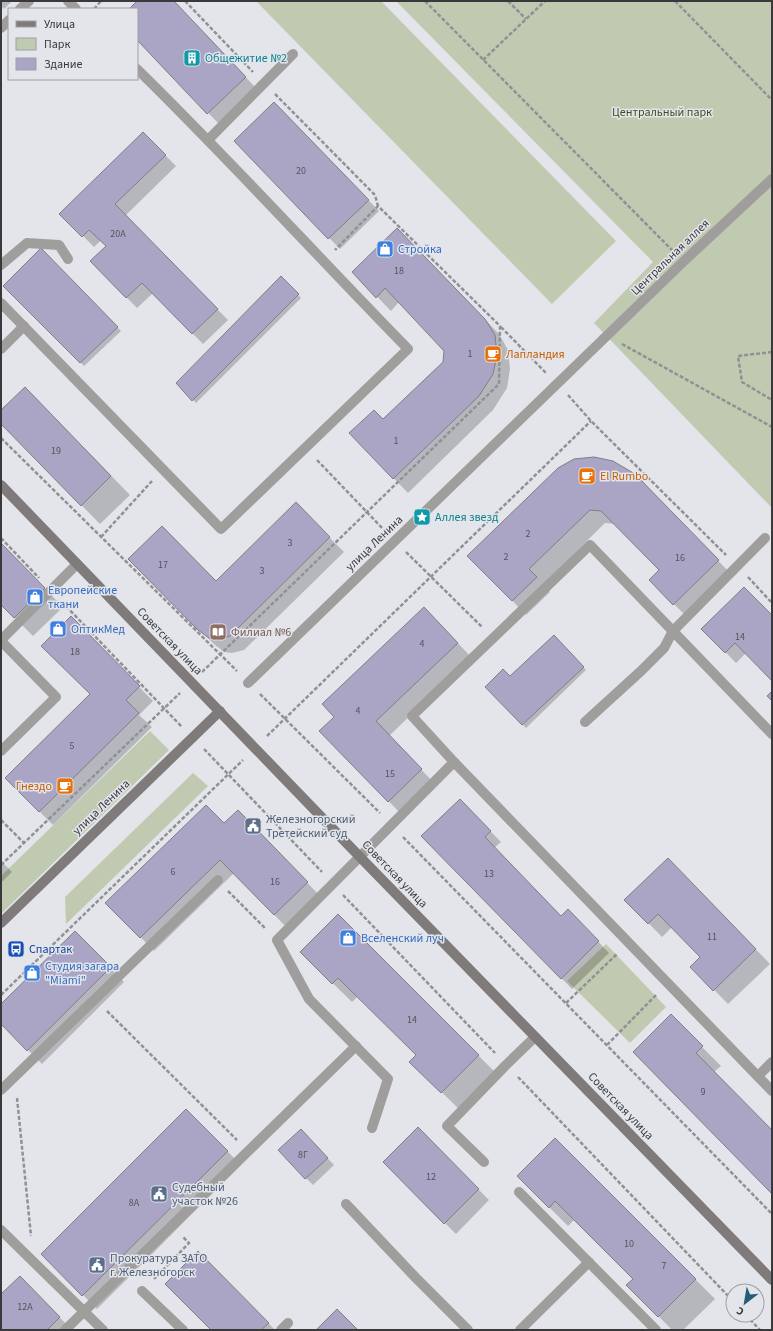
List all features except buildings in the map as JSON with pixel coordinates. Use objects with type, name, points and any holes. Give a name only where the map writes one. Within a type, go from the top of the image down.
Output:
[{"type":"main road","name":"Советская улица","points":[[1,485],[360,857],[772,1280]]},
{"type":"main road","name":"улица Ленина","points":[[1,923],[220,711]]},
{"type":"street","points":[[21,8],[29,1]]},
{"type":"street","points":[[208,140],[293,54]]},
{"type":"street","points":[[1,302],[221,529],[408,349],[323,262],[208,140],[138,70]]},
{"type":"street","name":"Центральная аллея","points":[[587,355],[772,179]]},
{"type":"street","points":[[1,265],[28,243],[59,244],[68,259]]},
{"type":"street","points":[[1,349],[24,326]]},
{"type":"street","name":"улица Ленина","points":[[248,683],[587,355]]},
{"type":"street","points":[[585,722],[664,648],[673,631],[765,538]]},
{"type":"street","points":[[772,734],[590,545],[412,716],[454,762],[772,1091]]},
{"type":"street","points":[[1,751],[56,697],[1,641],[77,564]]},
{"type":"street","points":[[372,1128],[388,1079],[309,999],[277,940],[454,762]]},
{"type":"street","points":[[1,1090],[218,880]]},
{"type":"street","points":[[484,1162],[447,1126],[506,1065],[536,1037]]},
{"type":"street","points":[[65,1330],[356,1046]]},
{"type":"street","points":[[758,1076],[772,1062]]},
{"type":"street","points":[[519,1192],[656,1330]]},
{"type":"street","points":[[346,1204],[468,1330]]},
{"type":"street","points":[[1,1230],[103,1330]]},
{"type":"street","points":[[520,1330],[589,1262]]},
{"type":"street","points":[[142,1291],[183,1330]]},
{"type":"path","points":[[185,1],[264,83],[375,194],[378,206],[500,326],[591,421],[737,566],[772,603]]},
{"type":"path","points":[[425,1],[660,238]]},
{"type":"path","points":[[508,1],[526,19]]},
{"type":"path","points":[[483,60],[544,1]]},
{"type":"path","points":[[675,1],[772,100]]},
{"type":"path","points":[[323,262],[378,206]]},
{"type":"path","points":[[1,865],[499,384],[500,326]]},
{"type":"path","points":[[607,336],[772,427]]},
{"type":"path","points":[[772,352],[738,356],[742,382],[772,400]]},
{"type":"path","points":[[1,995],[591,421]]},
{"type":"path","points":[[305,448],[367,512]]},
{"type":"path","points":[[101,537],[163,470]]},
{"type":"path","points":[[1,538],[725,1293]]},
{"type":"path","points":[[431,576],[493,638]]},
{"type":"path","points":[[1,820],[24,843]]},
{"type":"path","points":[[218,880],[277,940]]},
{"type":"path","points":[[566,1003],[629,943]]},
{"type":"path","points":[[607,1045],[668,984]]},
{"type":"path","points":[[95,999],[248,1151]]},
{"type":"path","points":[[15,1076],[34,1262]]},
{"type":"path","points":[[142,1291],[189,1243],[172,1226]]},
{"type":"green space","points":[[256,1],[381,1],[616,241],[552,304]]},
{"type":"green space","name":"Центральный парк","points":[[396,1],[772,1],[772,508],[594,323],[653,262]]},
{"type":"green space","points":[[150,731],[169,750],[1,914],[1,876]]},
{"type":"green space","points":[[193,773],[208,786],[66,924],[65,897]]},
{"type":"green space","points":[[606,944],[666,1007],[630,1043],[567,981]]},
{"type":"place","name":"Общежитие №2","points":[[192,58]]},
{"type":"place","name":"Стройка","points":[[385,249]]},
{"type":"place","name":"Лапландия","points":[[493,354]]},
{"type":"place","name":"El Rumbo","points":[[587,476]]},
{"type":"place","name":"Аллея звезд","points":[[422,517]]},
{"type":"place","name":"Европейские ткани","points":[[35,597]]},
{"type":"place","name":"ОптикМед","points":[[58,629]]},
{"type":"place","name":"Филиал №6","points":[[218,632]]},
{"type":"place","name":"Гнездо","points":[[65,786]]},
{"type":"place","name":"Железногорский Третейский суд","points":[[253,826]]},
{"type":"place","name":"Вселенский луч","points":[[348,938]]},
{"type":"place","name":"Спартак","points":[[16,949]]},
{"type":"place","name":"Студия загара \"Miami\"","points":[[32,973]]},
{"type":"place","name":"Судебный участок №26","points":[[159,1194]]},
{"type":"place","name":"Прокуратура ЗАТО г. Железногорск","points":[[97,1265]]}]
